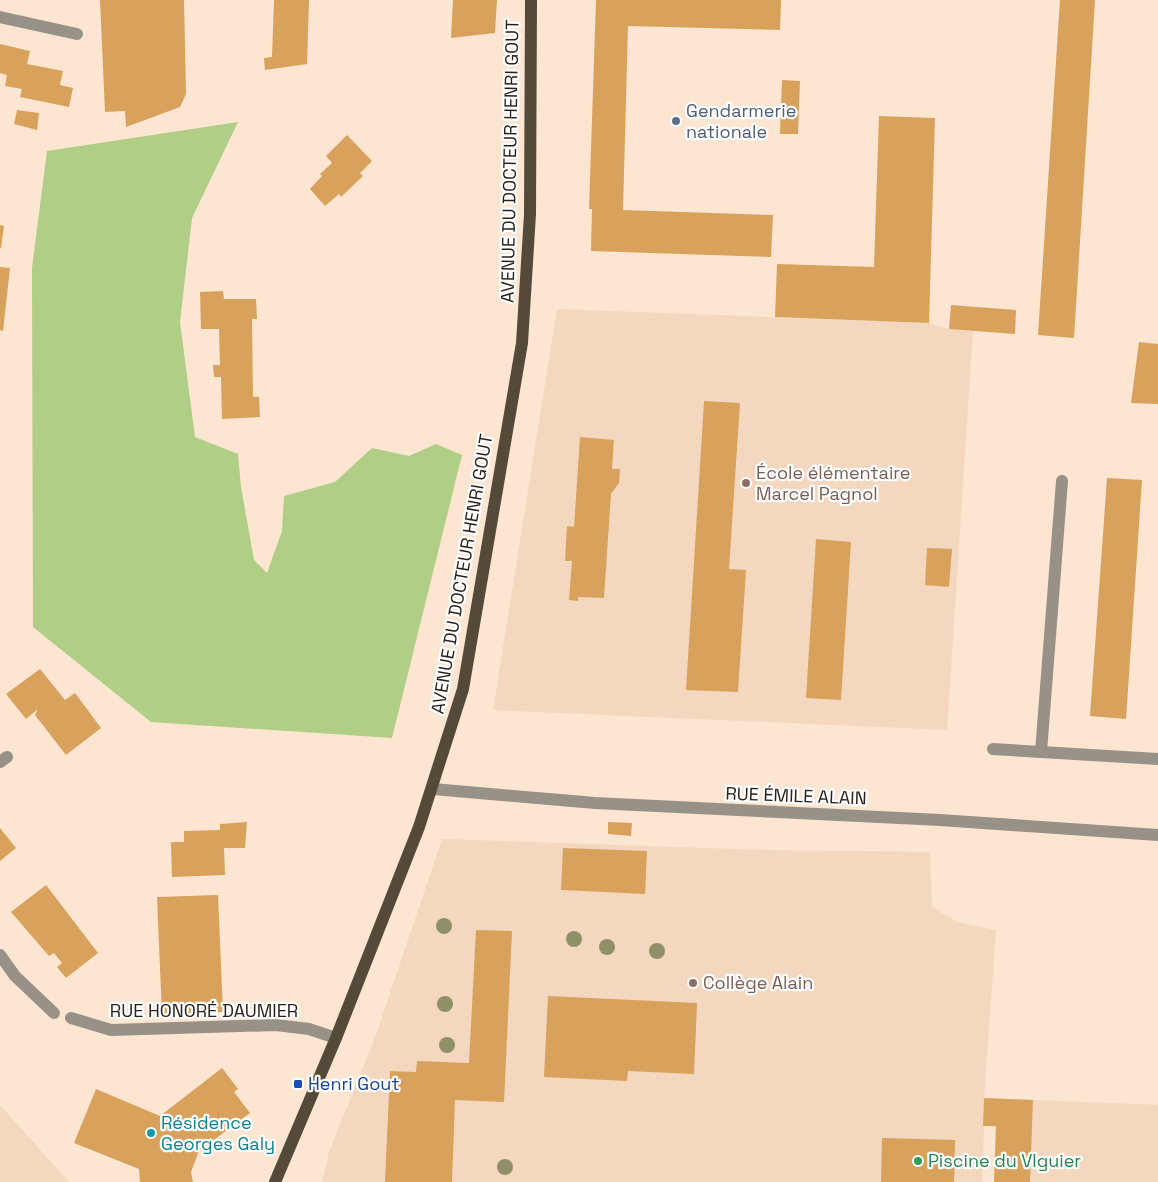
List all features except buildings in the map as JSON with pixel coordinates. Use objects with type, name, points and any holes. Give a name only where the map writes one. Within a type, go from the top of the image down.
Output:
[{"type":"main road","name":"AVENUE DU DOCTEUR HENRI GOUT","points":[[275,1182],[336,1038],[433,789],[463,689],[522,343],[530,214],[531,0]]},
{"type":"street","points":[[0,17],[77,34]]},
{"type":"street","points":[[1041,752],[1062,481]]},
{"type":"street","points":[[993,749],[1158,759]]},
{"type":"street","name":"RUE ÉMILE ALAIN","points":[[433,789],[613,804],[940,820],[1158,835]]},
{"type":"street","points":[[0,954],[16,976],[54,1013]]},
{"type":"street","name":"RUE HONORÉ DAUMIER","points":[[71,1018],[111,1030],[276,1025],[309,1029],[336,1038]]},
{"type":"shaded area","name":"École élémentaire Marcel Pagnol","points":[[557,309],[929,323],[949,329],[973,331],[947,730],[493,710]]},
{"type":"shaded area","name":"Collège Alain","points":[[442,839],[764,850],[930,852],[932,907],[957,922],[996,930],[984,1098],[1158,1105],[1158,1182],[994,1182],[996,1127],[984,1126],[982,1182],[322,1182],[329,1152],[376,1035]]},
{"type":"shaded area","points":[[0,1105],[69,1182],[0,1182]]},
{"type":"green space","points":[[238,122],[192,218],[180,322],[195,437],[238,454],[241,487],[254,560],[267,573],[282,531],[284,496],[335,482],[372,448],[409,456],[436,444],[462,455],[392,738],[151,722],[33,627],[32,268],[47,151]]},
{"type":"place","name":"Gendarmerie nationale","points":[[676,121]]},
{"type":"place","name":"École élémentaire Marcel Pagnol","points":[[746,483]]},
{"type":"place","name":"Collège Alain","points":[[693,983]]},
{"type":"place","name":"Henri Gout","points":[[298,1084]]},
{"type":"place","name":"Résidence Georges Galy","points":[[151,1133]]},
{"type":"place","name":"Piscine du VIguier","points":[[918,1161]]}]
